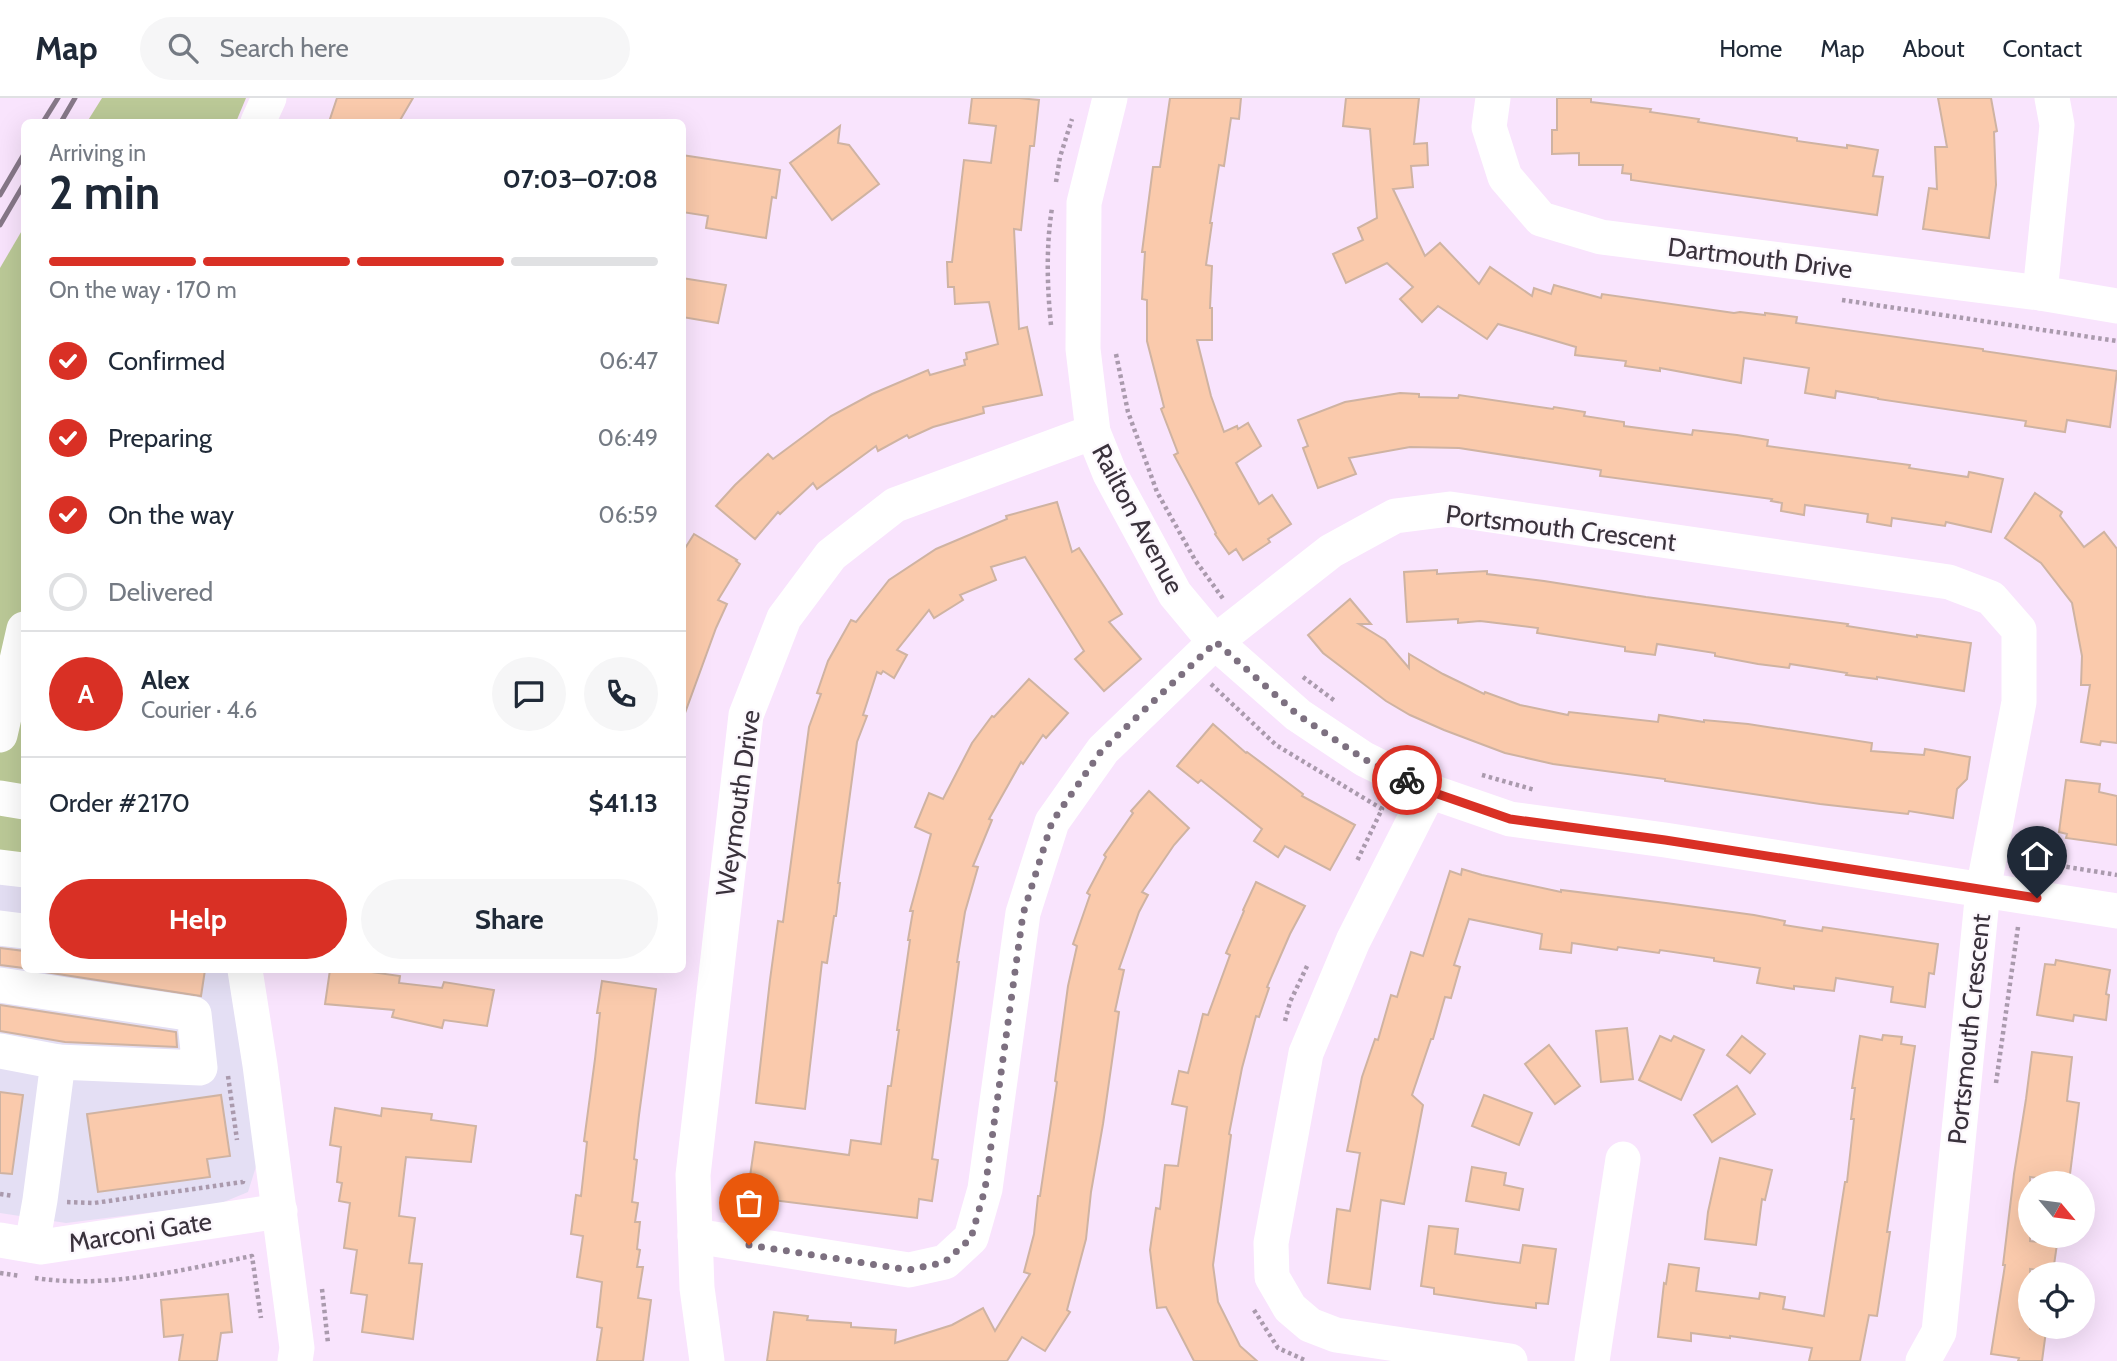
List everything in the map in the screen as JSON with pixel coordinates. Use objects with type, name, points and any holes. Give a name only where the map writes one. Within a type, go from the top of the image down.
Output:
[{"type":"street","points":[[259,119],[269,98]]},
{"type":"street","name":"Railton Avenue","points":[[1110,98],[1084,203],[1083,349],[1093,432],[1110,474],[1174,594],[1216,642],[1298,715],[1364,759],[1429,791],[1510,819],[1665,840],[2117,911]]},
{"type":"street","name":"Dartmouth Drive","points":[[1493,98],[1489,127],[1505,177],[1541,219],[1601,237],[2040,293],[2117,306]]},
{"type":"street","points":[[2040,293],[2057,125],[2052,98]]},
{"type":"street","name":"Weymouth Drive","points":[[707,1361],[697,1288],[693,1175],[746,715],[784,618],[831,555],[895,505],[1093,432]]},
{"type":"street","name":"Portsmouth Crescent","points":[[695,1236],[909,1270],[945,1262],[971,1238],[985,1189],[1023,914],[1052,822],[1102,750],[1216,642],[1331,551],[1395,516],[1450,509],[1949,582],[1991,598],[2019,630],[2019,702],[1983,890],[1939,1332],[1923,1361]]},
{"type":"street","points":[[0,735],[18,688],[21,658]]},
{"type":"street","points":[[0,742],[21,746]]},
{"type":"street","points":[[1429,791],[1353,941],[1306,1053],[1271,1243],[1272,1277],[1290,1308],[1310,1325],[1336,1335],[1510,1361]]},
{"type":"street","points":[[0,798],[21,802]]},
{"type":"street","points":[[0,867],[21,870]]},
{"type":"street","points":[[0,928],[21,931]]},
{"type":"street","points":[[246,973],[280,1211],[297,1348],[295,1361]]},
{"type":"street","points":[[0,985],[194,1014],[200,1068],[58,1062],[0,1051]]},
{"type":"street","points":[[16,1243],[40,1200],[58,1062]]},
{"type":"street","points":[[1592,1361],[1623,1158]]},
{"type":"street","name":"Marconi Gate","points":[[16,1243],[41,1247],[280,1211]]},
{"type":"path","points":[[1055,193],[1060,157],[1075,107]]},
{"type":"path","points":[[1052,333],[1049,230],[1053,205]]},
{"type":"path","points":[[1115,349],[1128,412],[1157,492],[1195,561],[1225,602]]},
{"type":"path","points":[[1294,670],[1337,703]]},
{"type":"path","points":[[1210,683],[1276,745],[1382,809],[1354,869]]},
{"type":"path","points":[[1478,774],[1542,792]]},
{"type":"path","points":[[2018,859],[2117,875]]},
{"type":"path","points":[[1995,1090],[2018,927],[2030,929]]},
{"type":"path","points":[[1283,1029],[1290,1002],[1313,954]]},
{"type":"path","points":[[228,1076],[237,1142]]},
{"type":"path","points":[[0,1194],[40,1200],[94,1203],[243,1182],[241,1168]]},
{"type":"path","points":[[0,1273],[49,1280],[103,1280],[162,1274],[252,1255],[261,1320]]},
{"type":"path","points":[[1254,1308],[1278,1348],[1307,1361]]},
{"type":"shaded area","points":[[0,855],[21,857],[21,973],[228,973],[258,1160],[248,1192],[219,1204],[66,1223],[0,1213]]},
{"type":"green space","points":[[102,98],[246,98],[237,119],[89,119]]},
{"type":"green space","points":[[21,232],[21,857],[0,855],[0,268]]},
{"type":"building","points":[[337,98],[413,98],[401,119],[330,119]]},
{"type":"building","points":[[972,98],[1039,100],[1034,146],[1030,146],[1021,230],[1014,229],[1019,329],[1027,327],[1042,395],[983,407],[984,413],[933,427],[909,438],[907,435],[878,451],[876,446],[817,489],[813,483],[780,514],[778,512],[755,539],[716,506],[768,454],[773,459],[831,416],[872,394],[928,370],[930,375],[965,365],[966,353],[998,344],[989,302],[955,304],[954,287],[948,287],[947,262],[952,262],[964,160],[991,163],[996,126],[969,123]]},
{"type":"building","points":[[1170,98],[1241,98],[1239,119],[1231,118],[1224,166],[1219,165],[1210,223],[1206,265],[1212,266],[1212,340],[1197,340],[1211,396],[1224,432],[1237,426],[1238,429],[1248,423],[1261,446],[1236,463],[1259,504],[1272,495],[1291,524],[1243,560],[1236,549],[1229,554],[1215,534],[1174,455],[1178,453],[1161,409],[1164,407],[1147,341],[1147,300],[1142,299],[1145,252],[1142,252],[1153,167],[1160,167]]},
{"type":"building","points":[[1346,98],[1419,98],[1414,144],[1427,143],[1428,165],[1411,166],[1413,187],[1393,189],[1425,256],[1440,243],[1479,284],[1490,267],[1532,296],[1534,288],[1551,294],[1554,285],[1601,298],[1602,294],[1734,313],[1797,317],[1796,323],[2117,371],[2110,427],[2067,420],[2065,432],[2025,426],[2026,421],[1836,391],[1835,398],[1805,393],[1809,368],[1744,358],[1741,383],[1660,368],[1660,371],[1625,366],[1626,361],[1575,355],[1576,347],[1498,324],[1487,339],[1438,306],[1422,322],[1400,299],[1413,287],[1387,263],[1346,283],[1333,254],[1363,240],[1358,228],[1377,218],[1370,129],[1343,126]]},
{"type":"building","points":[[1557,98],[1591,98],[1591,102],[1651,109],[1650,112],[1797,138],[1797,141],[1878,150],[1873,176],[1883,177],[1877,215],[1631,180],[1631,174],[1622,173],[1623,165],[1579,165],[1579,153],[1552,154],[1552,130],[1557,130]]},
{"type":"building","points":[[1938,98],[1991,98],[1997,131],[1994,132],[1996,185],[1989,238],[1923,229],[1929,188],[1937,189],[1935,147],[1947,147]]},
{"type":"building","points":[[840,126],[838,143],[849,145],[879,184],[832,220],[790,163]]},
{"type":"building","points":[[686,156],[780,170],[776,198],[772,197],[766,238],[706,228],[708,216],[686,213]]},
{"type":"building","points":[[686,279],[726,285],[718,323],[686,318]]},
{"type":"building","points":[[1400,393],[1419,394],[1419,397],[1458,398],[1459,395],[1553,409],[1554,407],[1585,412],[1584,416],[1624,422],[1624,426],[1692,435],[1693,430],[1737,435],[1768,440],[1767,446],[1910,465],[1909,468],[1968,477],[1969,472],[2003,479],[1991,532],[1946,522],[1945,526],[1892,518],[1891,526],[1867,522],[1868,514],[1805,505],[1804,515],[1781,511],[1782,503],[1771,501],[1772,499],[1600,476],[1601,470],[1459,448],[1410,447],[1349,458],[1356,474],[1318,488],[1303,448],[1308,446],[1298,420],[1345,402]]},
{"type":"building","points":[[2035,493],[2062,512],[2060,516],[2084,547],[2104,532],[2117,549],[2117,743],[2101,741],[2100,745],[2081,742],[2090,685],[2081,685],[2082,656],[2072,603],[2041,563],[2005,538]]},
{"type":"building","points":[[1057,502],[1072,552],[1079,548],[1122,614],[1109,622],[1141,659],[1104,691],[1075,659],[1084,651],[1025,557],[991,567],[996,580],[960,595],[963,600],[934,618],[929,610],[897,650],[907,655],[894,678],[883,671],[881,674],[877,672],[863,715],[867,716],[857,742],[836,916],[827,963],[822,962],[805,1109],[756,1103],[778,921],[783,922],[809,727],[821,694],[817,693],[828,661],[851,620],[856,622],[889,580],[936,549],[1007,519],[1006,516]]},
{"type":"building","points":[[694,534],[740,564],[718,600],[727,604],[686,710],[686,547]]},
{"type":"building","points":[[1437,570],[1437,574],[1487,571],[1487,574],[1971,643],[1964,691],[1877,677],[1846,675],[1847,673],[1790,664],[1789,668],[1758,664],[1715,656],[1715,653],[1657,644],[1655,655],[1625,651],[1625,647],[1537,633],[1538,628],[1480,621],[1458,623],[1458,619],[1407,622],[1404,572]]},
{"type":"building","points":[[1350,599],[1371,624],[1359,624],[1385,640],[1409,668],[1409,654],[1484,694],[1485,692],[1520,705],[1568,715],[1569,712],[1658,722],[1659,715],[1704,722],[1748,724],[1872,743],[1871,751],[1924,755],[1925,749],[1970,757],[1967,779],[1957,789],[1953,818],[1909,811],[1908,814],[1820,804],[1553,764],[1505,753],[1410,715],[1386,701],[1323,653],[1308,635]]},
{"type":"building","points":[[1029,679],[1068,713],[1046,738],[1043,735],[1023,764],[1021,762],[989,819],[992,820],[973,866],[978,867],[965,912],[957,962],[932,1159],[938,1160],[932,1201],[919,1199],[917,1218],[747,1197],[755,1142],[849,1155],[851,1140],[881,1144],[888,1086],[891,1086],[899,1030],[913,911],[910,911],[931,834],[915,827],[929,793],[943,799],[972,743],[992,716],[994,717]]},
{"type":"building","points":[[1213,724],[1246,753],[1303,794],[1302,796],[1355,825],[1330,870],[1285,846],[1278,857],[1254,841],[1262,829],[1201,780],[1198,783],[1177,766]]},
{"type":"building","points":[[2066,780],[2100,784],[2099,792],[2117,796],[2117,845],[2066,838],[2067,834],[2059,832]]},
{"type":"building","points":[[1149,791],[1189,828],[1142,892],[1148,895],[1139,912],[1119,969],[1124,970],[1115,1011],[1119,1012],[1086,1239],[1067,1310],[1070,1312],[1045,1351],[1022,1337],[1007,1361],[767,1361],[774,1312],[808,1316],[807,1320],[851,1323],[851,1327],[896,1330],[895,1343],[952,1325],[983,1308],[995,1331],[1030,1274],[1024,1272],[1040,1196],[1068,986],[1077,946],[1073,944],[1090,895],[1087,893],[1106,857],[1104,855],[1133,813],[1131,811]]},
{"type":"building","points":[[1462,869],[1561,892],[1754,915],[1785,921],[1784,925],[1822,931],[1823,927],[1938,944],[1934,974],[1929,973],[1925,1007],[1891,1002],[1893,987],[1836,978],[1834,991],[1794,986],[1794,989],[1757,983],[1760,968],[1714,961],[1714,958],[1660,950],[1659,953],[1618,947],[1617,950],[1572,943],[1571,953],[1540,949],[1542,934],[1469,919],[1454,965],[1460,967],[1451,998],[1445,997],[1412,1095],[1423,1105],[1404,1204],[1381,1200],[1370,1289],[1328,1283],[1337,1209],[1350,1211],[1360,1153],[1347,1151],[1362,1077],[1375,1039],[1378,1040],[1391,995],[1397,997],[1411,952],[1423,956],[1450,871],[1461,875]]},
{"type":"building","points":[[1256,882],[1305,906],[1267,987],[1269,988],[1259,1017],[1256,1016],[1242,1068],[1229,1134],[1231,1135],[1213,1265],[1218,1302],[1240,1346],[1257,1361],[1194,1361],[1166,1307],[1157,1308],[1150,1250],[1156,1208],[1160,1209],[1165,1165],[1178,1166],[1187,1107],[1172,1104],[1179,1071],[1188,1073],[1203,1014],[1208,1015],[1230,955],[1226,953]]},
{"type":"building","points":[[0,948],[21,951],[21,968],[0,965]]},
{"type":"building","points":[[2056,960],[2110,970],[2106,1020],[2074,1015],[2073,1021],[2037,1015],[2045,964],[2055,965]]},
{"type":"building","points":[[52,973],[205,973],[201,996]]},
{"type":"building","points":[[330,973],[378,973],[400,976],[399,983],[442,988],[444,982],[494,990],[487,1026],[444,1020],[442,1028],[392,1017],[394,1010],[325,1004]]},
{"type":"building","points":[[602,981],[656,989],[634,1159],[637,1160],[632,1202],[638,1203],[635,1222],[640,1222],[637,1267],[643,1267],[638,1298],[651,1300],[643,1361],[597,1361],[602,1328],[597,1327],[602,1282],[577,1277],[583,1236],[571,1234],[576,1195],[581,1196],[587,1142],[584,1141]]},
{"type":"building","points":[[0,1005],[176,1032],[177,1047],[65,1042],[0,1031]]},
{"type":"building","points":[[1627,1028],[1633,1079],[1601,1082],[1596,1031]]},
{"type":"building","points":[[1883,1035],[1902,1037],[1901,1044],[1915,1046],[1877,1316],[1869,1315],[1860,1361],[1809,1361],[1812,1348],[1730,1336],[1691,1333],[1691,1341],[1658,1337],[1664,1283],[1666,1284],[1669,1264],[1699,1268],[1696,1291],[1759,1299],[1760,1293],[1785,1297],[1783,1309],[1824,1316],[1847,1182],[1854,1119],[1851,1119],[1855,1088],[1852,1088],[1860,1036],[1882,1040]]},
{"type":"building","points":[[1660,1036],[1671,1041],[1674,1036],[1704,1050],[1681,1100],[1639,1080]]},
{"type":"building","points":[[1742,1036],[1765,1054],[1750,1073],[1727,1055]]},
{"type":"building","points":[[1549,1045],[1580,1086],[1555,1104],[1525,1064]]},
{"type":"building","points":[[2032,1052],[2072,1057],[2067,1101],[2079,1103],[2070,1171],[2018,1171],[2018,1248],[2056,1248],[2054,1262],[2018,1262],[2018,1339],[2045,1339],[2042,1361],[2018,1361],[2019,1358],[1991,1354]]},
{"type":"building","points":[[1737,1086],[1755,1114],[1712,1142],[1694,1115]]},
{"type":"building","points":[[0,1092],[23,1095],[12,1174],[0,1173]]},
{"type":"building","points":[[221,1095],[230,1156],[207,1159],[210,1177],[98,1192],[87,1114]]},
{"type":"building","points":[[1484,1095],[1532,1113],[1519,1145],[1472,1126]]},
{"type":"building","points":[[335,1108],[381,1116],[382,1108],[432,1114],[431,1120],[476,1126],[471,1162],[406,1157],[399,1216],[415,1218],[409,1263],[422,1264],[413,1339],[362,1332],[367,1295],[351,1293],[357,1250],[344,1248],[350,1203],[339,1201],[342,1183],[337,1182],[341,1147],[330,1145]]},
{"type":"building","points":[[1720,1158],[1772,1170],[1765,1200],[1762,1199],[1756,1245],[1705,1239]]},
{"type":"building","points":[[1472,1167],[1506,1173],[1504,1185],[1523,1189],[1519,1210],[1466,1201]]},
{"type":"building","points":[[1429,1226],[1458,1229],[1455,1254],[1520,1263],[1523,1245],[1556,1249],[1548,1304],[1536,1303],[1536,1308],[1495,1303],[1434,1294],[1434,1288],[1421,1286]]},
{"type":"building","points":[[228,1294],[232,1332],[221,1333],[217,1361],[179,1361],[183,1335],[164,1337],[161,1300]]},
{"type":"railway","points":[[45,119],[58,98]]},
{"type":"railway","points":[[63,119],[75,98]]},
{"type":"railway","points":[[0,195],[21,159]]},
{"type":"railway","points":[[0,225],[21,189]]},
{"type":"way so far","points":[[749,1245],[909,1270],[945,1262],[971,1238],[985,1189],[1023,914],[1052,822],[1102,750],[1216,642],[1298,715],[1364,759],[1407,780]]},
{"type":"route","points":[[1407,780],[1429,791],[1510,819],[1665,840],[2037,898]]}]
